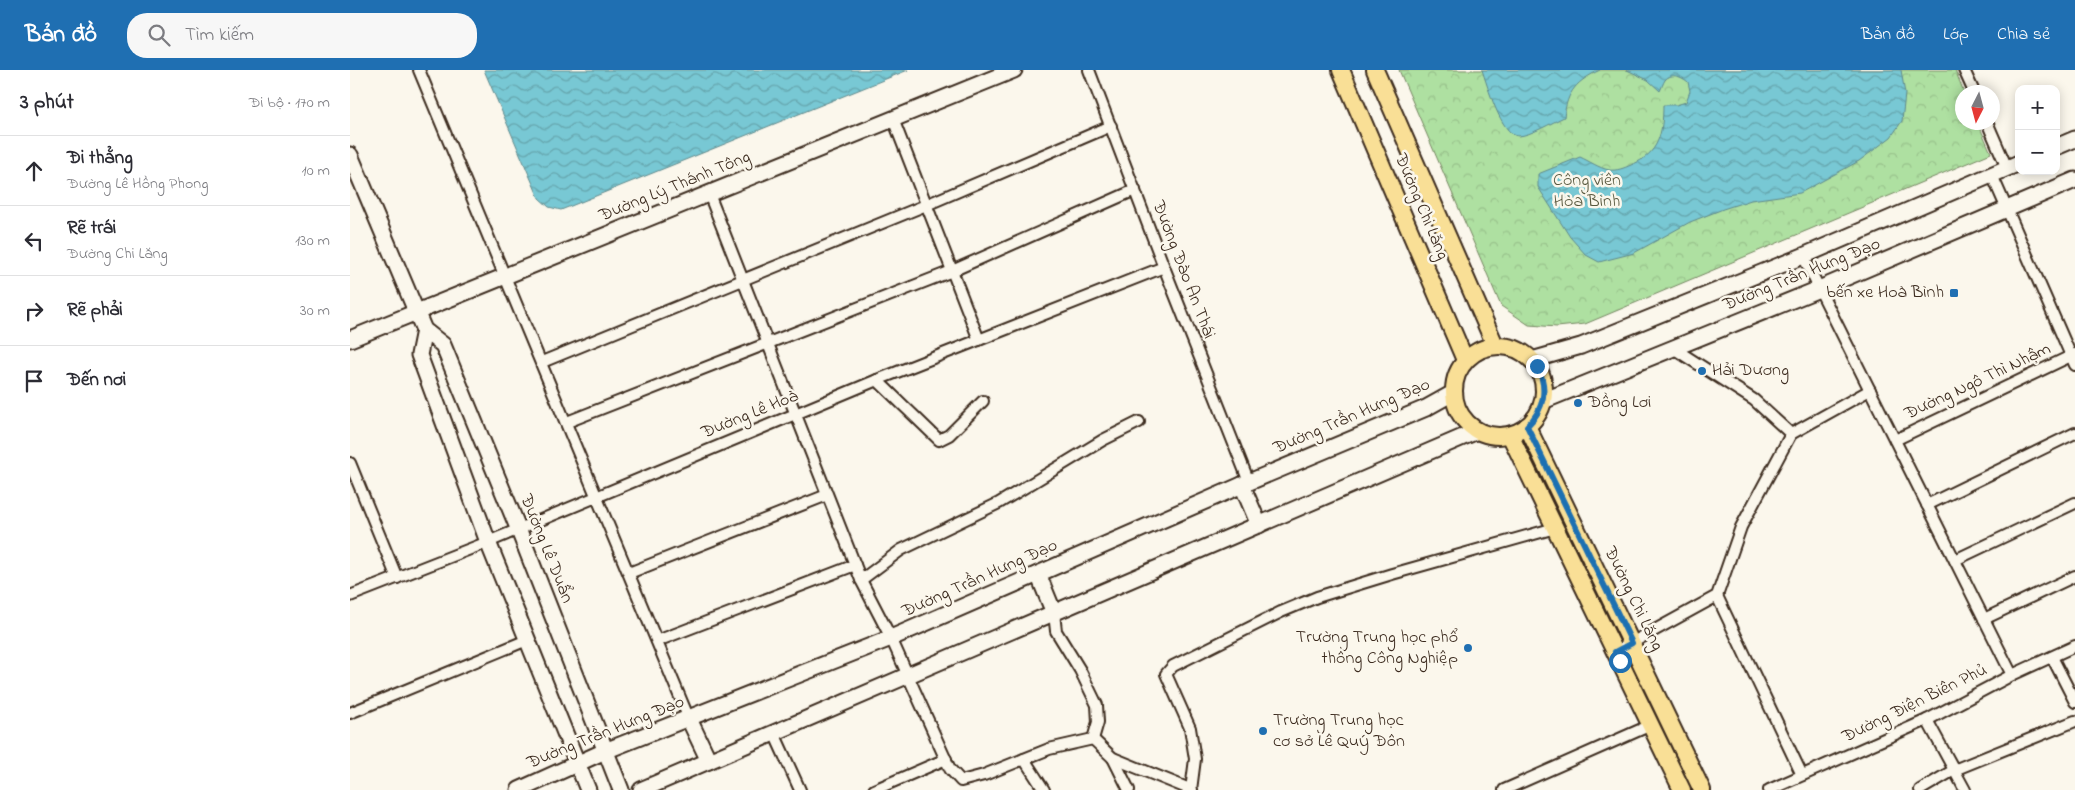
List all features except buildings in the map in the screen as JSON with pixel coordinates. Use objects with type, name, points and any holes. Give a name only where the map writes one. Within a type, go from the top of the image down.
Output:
[{"type":"main road","name":"Đường Lý Thánh Tông","points":[[350,339],[1014,70]]},
{"type":"main road","name":"Đường Chi Lăng","points":[[1341,70],[1465,360]]},
{"type":"main road","name":"Đường Chi Lăng","points":[[1375,70],[1495,346]]},
{"type":"main road","points":[[2060,145],[2075,139]]},
{"type":"main road","name":"Đường Lê Duẩn","points":[[350,155],[424,330],[443,345],[622,790]]},
{"type":"main road","name":"Đường Trần Hưng Đạo","points":[[1532,360],[1581,346],[1803,256],[2013,166]]},
{"type":"main road","name":"Đường Trần Hưng Đạo","points":[[1543,401],[1820,289],[2075,180]]},
{"type":"main road","points":[[424,330],[418,355],[488,542],[576,765],[588,790]]},
{"type":"main road","points":[[1495,346],[1515,348],[1532,360],[1543,380],[1543,401],[1537,415],[1527,426],[1510,435],[1493,435],[1477,431],[1460,415],[1453,393],[1456,375],[1465,360],[1479,350],[1495,346]]},
{"type":"main road","name":"Đường Trần Hưng Đạo","points":[[519,790],[605,751],[891,638],[1245,483],[1426,408],[1453,393]]},
{"type":"main road","name":"Đường Chi Lăng","points":[[1527,426],[1702,790]]},
{"type":"main road","points":[[641,790],[1477,431]]},
{"type":"main road","points":[[1510,435],[1682,790]]},
{"type":"main road","points":[[1245,483],[1259,525]]},
{"type":"main road","points":[[1038,574],[1054,613]]},
{"type":"main road","points":[[689,719],[709,761]]},
{"type":"street","points":[[419,70],[689,719]]},
{"type":"street","name":"Đường Đào An Thái","points":[[1089,70],[1245,483]]},
{"type":"street","points":[[1964,70],[1971,85]]},
{"type":"street","points":[[893,119],[979,340]]},
{"type":"street","points":[[542,362],[926,205],[1111,126]]},
{"type":"street","points":[[1992,130],[2013,166]]},
{"type":"street","points":[[1992,175],[2074,358]]},
{"type":"street","points":[[566,422],[952,271],[1135,190]]},
{"type":"street","points":[[709,194],[861,580],[891,638],[950,769],[961,781],[1049,749],[1093,739]]},
{"type":"street","points":[[1803,256],[2012,675]]},
{"type":"street","name":"Đường Lê Hoà","points":[[350,596],[488,542],[877,380],[1164,267]]},
{"type":"street","points":[[1673,348],[1754,400],[1791,434]]},
{"type":"street","name":"Đường Ngô Thì Nhậm","points":[[1895,440],[2074,358]]},
{"type":"street","points":[[877,380],[939,440],[950,435],[984,401]]},
{"type":"street","points":[[1615,652],[1716,596],[1741,526],[1791,434],[1870,390]]},
{"type":"street","points":[[861,580],[901,550],[999,503],[1103,440],[1139,422]]},
{"type":"street","points":[[1927,505],[2075,433]]},
{"type":"street","points":[[350,463],[397,578]]},
{"type":"street","points":[[629,573],[827,495]]},
{"type":"street","points":[[1955,560],[2075,503]]},
{"type":"street","points":[[1093,739],[1113,758],[1191,790],[1194,759],[1190,728],[1166,674],[1174,666],[1281,612],[1317,598],[1382,576],[1555,528]]},
{"type":"street","points":[[657,641],[855,565]]},
{"type":"street","points":[[1984,619],[2075,576]]},
{"type":"street","points":[[1716,596],[1802,775]]},
{"type":"street","points":[[1054,613],[1056,632],[1080,670],[1097,705],[1098,722],[1093,739]]},
{"type":"street","points":[[350,712],[527,640]]},
{"type":"street","name":"Đường Điện Biên Phủ","points":[[1769,790],[1927,720],[2012,675],[2075,646]]},
{"type":"street","points":[[2052,656],[2075,702]]},
{"type":"street","points":[[1927,720],[1965,790]]},
{"type":"street","points":[[1920,790],[1954,770],[2075,721]]},
{"type":"street","points":[[1504,790],[1651,725]]},
{"type":"street","points":[[774,733],[800,790]]},
{"type":"street","points":[[1113,758],[1128,790]]},
{"type":"street","points":[[874,790],[946,759]]},
{"type":"street","points":[[1024,759],[1044,790]]},
{"type":"green space","name":"Công viên Hòa Bình","points":[[1399,70],[1955,70],[1961,85],[1955,85],[1955,130],[1981,130],[1991,153],[1585,324],[1557,327],[1529,325],[1501,306]]},
{"type":"water","points":[[484,70],[908,70],[561,210],[549,207],[539,198]]},
{"type":"water","points":[[1482,70],[1600,70],[1585,78],[1574,88],[1565,108],[1564,117],[1535,131],[1518,136],[1506,127],[1500,118]]},
{"type":"water","points":[[1627,70],[1901,70],[1905,94],[1902,121],[1891,137],[1859,161],[1800,193],[1751,200],[1723,209],[1690,222],[1634,253],[1599,262],[1586,255],[1570,237],[1538,187],[1538,174],[1580,157],[1605,169],[1618,170],[1648,155],[1658,141],[1662,125],[1663,105],[1676,105],[1686,102],[1690,91],[1688,82],[1680,77],[1671,76],[1665,80],[1660,91],[1648,80]]},
{"type":"place","name":"bến xe Hoà Bình","points":[[1954,293]]},
{"type":"place","name":"Hải Dương","points":[[1702,371]]},
{"type":"place","name":"Đồng Lơi","points":[[1578,403]]},
{"type":"place","name":"Trường Trung học phổ thông Công Nghiệp","points":[[1468,648]]},
{"type":"place","name":"Trường Trung học cơ sở Lê Quý Đôn","points":[[1263,731]]},
{"type":"route","points":[[1537,366],[1543,380],[1543,401],[1537,415],[1527,426],[1632,643],[1615,652],[1620,661]]}]
